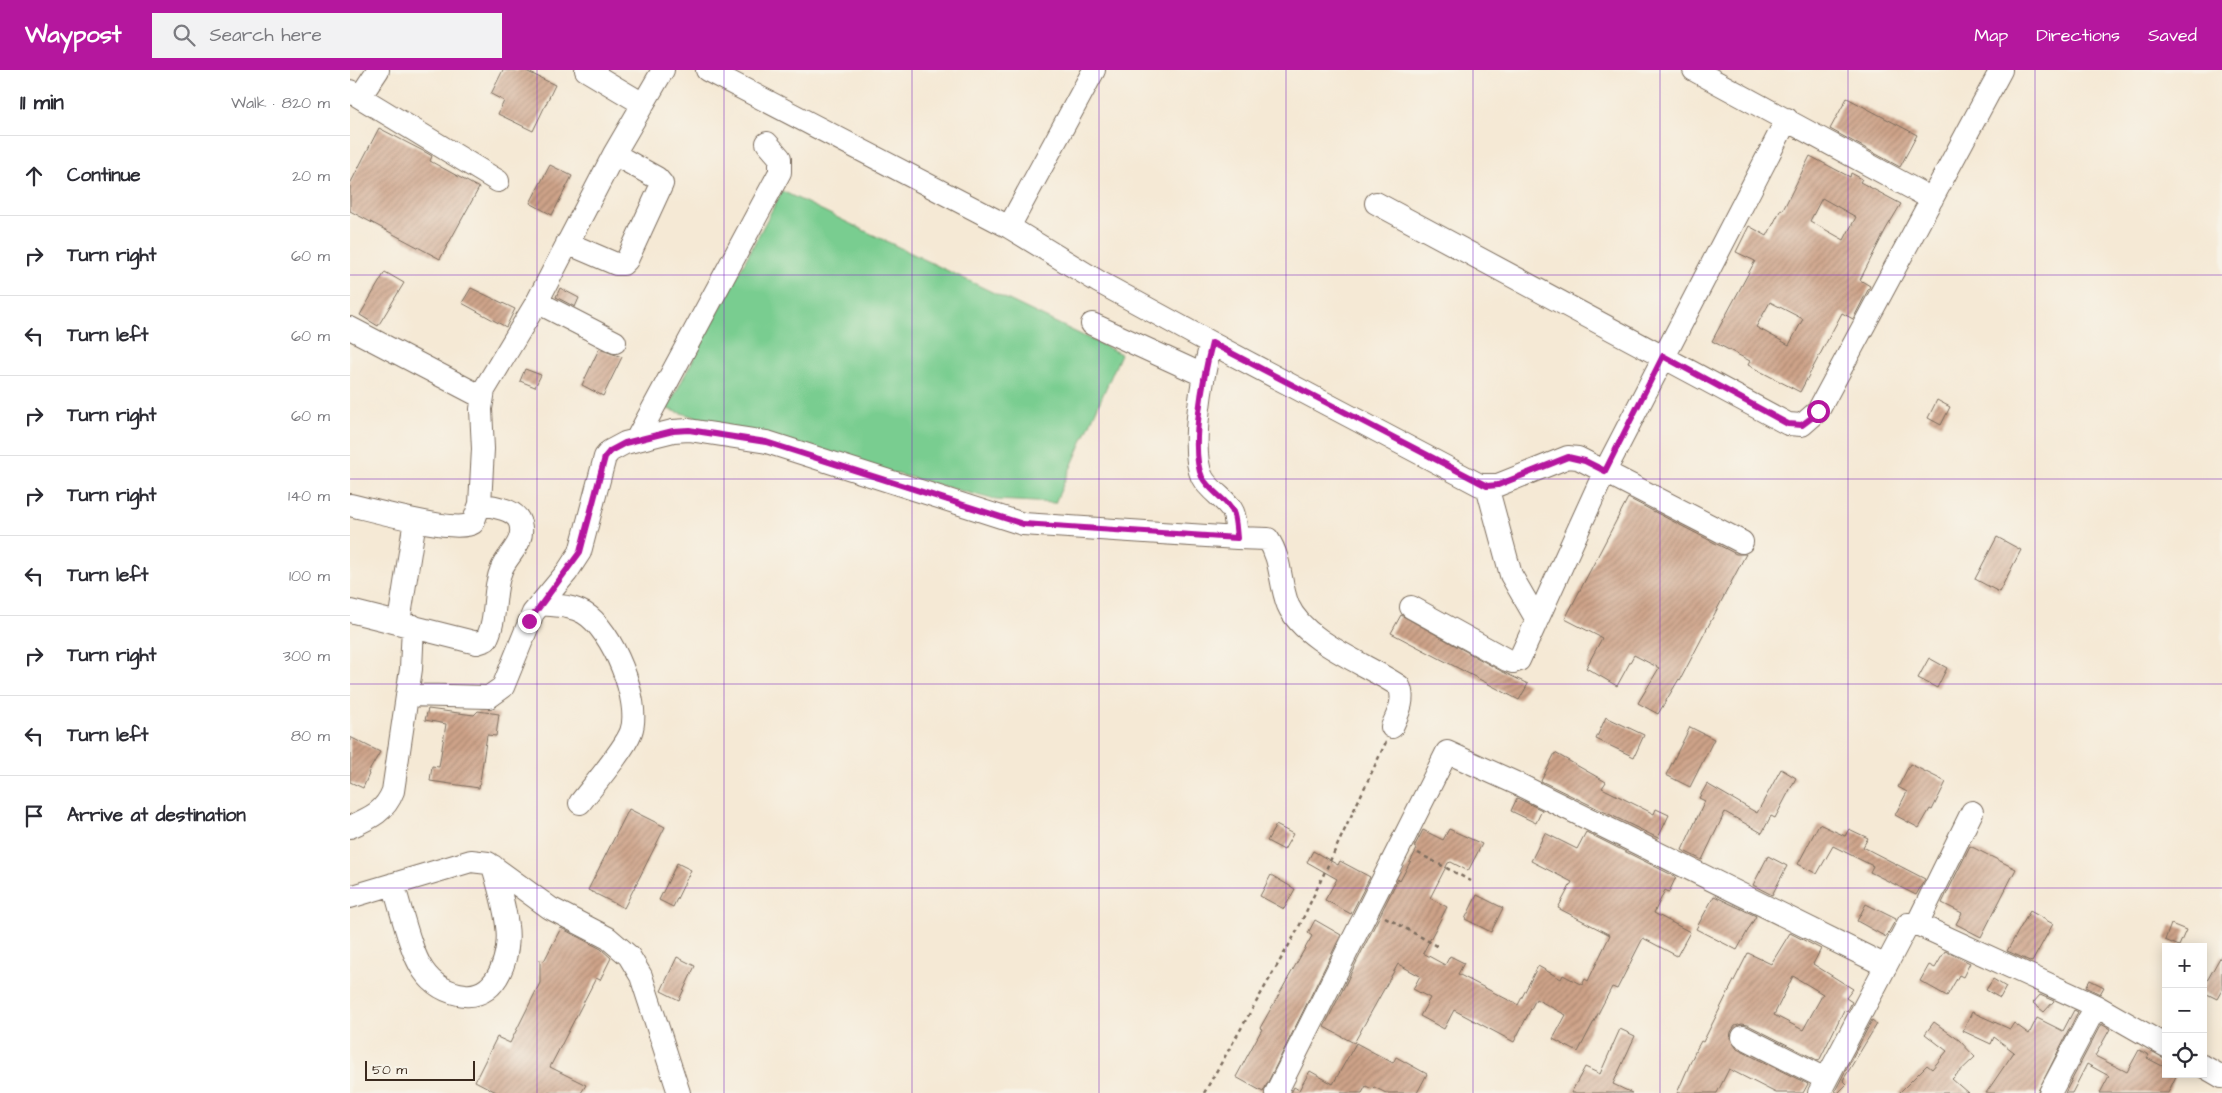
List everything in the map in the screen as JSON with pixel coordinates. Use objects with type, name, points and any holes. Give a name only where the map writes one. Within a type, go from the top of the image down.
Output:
[{"type":"street","points":[[378,70],[355,94],[498,181]]},
{"type":"street","points":[[586,70],[643,104]]},
{"type":"street","points":[[350,505],[416,520],[466,527],[473,523],[480,504],[483,449],[482,397],[538,302],[614,154],[663,70]]},
{"type":"street","points":[[707,70],[1009,227],[1099,282],[1487,486],[1498,485],[1568,457],[1585,461],[1742,542]]},
{"type":"street","points":[[1009,227],[1094,70]]},
{"type":"street","points":[[1694,70],[1788,119],[1932,199]]},
{"type":"street","points":[[1376,203],[1788,424],[1797,425],[1808,422],[1818,411],[2000,70]]},
{"type":"street","points":[[1411,607],[1513,662],[1519,660],[1605,471],[1663,356],[1788,119]]},
{"type":"street","points":[[636,440],[780,172],[781,164],[778,153],[767,144]]},
{"type":"street","points":[[567,243],[616,264],[623,264],[627,260],[662,184],[657,178],[614,154]]},
{"type":"street","points":[[538,302],[615,342]]},
{"type":"street","points":[[1092,324],[1203,375]]},
{"type":"street","points":[[350,328],[482,397]]},
{"type":"street","points":[[1212,343],[1203,375],[1198,436],[1199,464],[1207,485],[1233,510],[1237,538]]},
{"type":"street","points":[[407,695],[494,696],[507,680],[529,621],[580,552],[605,457],[616,446],[673,431],[689,430],[766,442],[1023,524],[1268,539],[1277,554],[1288,606],[1305,628],[1399,686],[1402,694],[1401,703],[1392,727]]},
{"type":"street","points":[[1487,486],[1511,575],[1537,620]]},
{"type":"street","points":[[350,611],[481,643],[488,637],[501,572],[515,549],[521,530],[516,516],[507,511],[480,504]]},
{"type":"street","points":[[350,827],[377,816],[391,797],[407,695],[406,624],[416,520]]},
{"type":"street","points":[[540,604],[576,609],[593,619],[606,633],[614,646],[630,693],[633,713],[631,734],[580,803]]},
{"type":"street","points":[[1276,1093],[1448,753],[1529,789],[1886,966]]},
{"type":"street","points":[[1917,924],[1972,812]]},
{"type":"street","points":[[350,897],[470,861],[484,862],[493,866],[550,908],[608,938],[629,956],[641,976],[679,1093]]},
{"type":"street","points":[[393,884],[422,969],[440,987],[459,994],[472,995],[490,987],[497,977],[508,940],[507,926],[493,866]]},
{"type":"street","points":[[1742,1037],[1822,1086],[1908,924],[1917,924],[2096,1006],[2162,1044]]},
{"type":"street","points":[[2050,1093],[2096,1006]]},
{"type":"street","points":[[2207,1068],[2222,1077]]},
{"type":"path","points":[[1204,1093],[1297,930],[1392,727]]},
{"type":"path","points":[[1401,844],[1471,881]]},
{"type":"path","points":[[1369,908],[1439,947]]},
{"type":"green space","points":[[782,191],[1121,354],[1055,503],[996,500],[867,466],[667,409]]},
{"type":"building","points":[[503,70],[524,70],[555,85],[533,131],[498,114],[504,101],[491,94]]},
{"type":"building","points":[[1847,98],[1917,135],[1900,167],[1830,129]]},
{"type":"building","points":[[379,128],[432,156],[430,161],[479,188],[440,259],[350,211],[350,184]]},
{"type":"building","points":[[1810,156],[1850,177],[1851,173],[1862,179],[1860,182],[1901,204],[1860,280],[1870,286],[1853,319],[1842,313],[1800,392],[1748,365],[1750,361],[1712,341],[1755,261],[1736,252],[1749,226],[1767,236],[1781,209],[1783,210]],"holes":[[[1822,198],[1856,217],[1844,240],[1810,221]],[[1770,302],[1803,319],[1789,345],[1756,327]]]},
{"type":"building","points":[[550,165],[572,176],[552,215],[530,203]]},
{"type":"building","points":[[385,272],[404,283],[378,326],[360,315]]},
{"type":"building","points":[[471,288],[515,309],[506,327],[462,303]]},
{"type":"building","points":[[560,288],[579,298],[575,307],[556,297]]},
{"type":"building","points":[[599,349],[622,357],[603,396],[582,385]]},
{"type":"building","points":[[525,369],[541,375],[535,387],[520,381]]},
{"type":"building","points":[[1937,400],[1950,407],[1941,425],[1928,418]]},
{"type":"building","points":[[1628,498],[1736,554],[1746,554],[1680,680],[1658,714],[1638,703],[1659,668],[1634,655],[1617,686],[1586,668],[1602,638],[1565,619]]},
{"type":"building","points":[[1997,537],[2021,550],[1999,592],[1975,579]]},
{"type":"building","points":[[1401,615],[1528,684],[1519,700],[1391,633]]},
{"type":"building","points":[[1929,658],[1947,668],[1937,688],[1918,678]]},
{"type":"building","points":[[428,709],[474,715],[478,711],[499,714],[496,736],[487,735],[479,788],[430,781],[432,766],[439,767],[446,724],[425,720]]},
{"type":"building","points":[[1606,717],[1644,735],[1634,757],[1596,739]]},
{"type":"building","points":[[1690,727],[1714,739],[1690,787],[1666,775]]},
{"type":"building","points":[[350,737],[380,752],[368,773],[363,788],[350,782]]},
{"type":"building","points":[[1555,753],[1606,782],[1602,788],[1654,814],[1656,809],[1669,815],[1658,838],[1541,781]]},
{"type":"building","points":[[1910,764],[1946,782],[1932,810],[1930,809],[1919,828],[1895,815],[1907,792],[1898,787]]},
{"type":"building","points":[[1781,769],[1796,778],[1775,818],[1771,816],[1762,833],[1725,812],[1702,860],[1682,850],[1705,801],[1699,798],[1707,784],[1757,813]]},
{"type":"building","points":[[1517,798],[1542,810],[1536,823],[1511,811]]},
{"type":"building","points":[[629,809],[665,827],[624,908],[588,890]]},
{"type":"building","points":[[1819,824],[1845,836],[1849,829],[1868,838],[1863,847],[1925,879],[1916,895],[1870,872],[1873,866],[1833,846],[1817,874],[1798,864]]},
{"type":"building","points":[[1276,825],[1293,834],[1284,850],[1267,841]]},
{"type":"building","points":[[1449,829],[1482,844],[1468,871],[1451,862],[1448,863],[1430,898],[1447,907],[1423,953],[1445,965],[1450,956],[1464,963],[1458,974],[1518,1005],[1538,966],[1561,979],[1563,975],[1582,985],[1585,979],[1588,981],[1610,935],[1558,908],[1572,882],[1531,861],[1545,833],[1577,849],[1586,832],[1676,877],[1669,892],[1665,890],[1654,913],[1690,932],[1677,956],[1643,938],[1617,989],[1612,987],[1578,1052],[1553,1039],[1566,1015],[1536,999],[1514,1042],[1454,1010],[1444,1029],[1420,1016],[1430,998],[1413,989],[1420,976],[1398,964],[1354,1043],[1324,1027],[1398,879],[1400,881],[1417,849],[1414,847],[1423,830],[1443,840]]},
{"type":"building","points":[[1970,846],[2016,869],[1981,937],[1956,924],[1962,913],[1942,903]]},
{"type":"building","points":[[1313,851],[1338,865],[1340,861],[1370,877],[1351,914],[1325,900],[1337,879],[1307,862]]},
{"type":"building","points":[[1768,856],[1787,866],[1772,895],[1753,885]]},
{"type":"building","points":[[677,863],[691,870],[673,907],[659,900]]},
{"type":"building","points":[[1271,875],[1295,889],[1284,909],[1260,896]]},
{"type":"building","points":[[1477,895],[1503,908],[1491,932],[1465,919]]},
{"type":"building","points":[[1714,896],[1756,916],[1737,950],[1696,929]]},
{"type":"building","points":[[1866,904],[1896,919],[1886,937],[1857,921]]},
{"type":"building","points":[[2030,911],[2053,924],[2032,962],[2007,951]]},
{"type":"building","points":[[1315,920],[1341,935],[1263,1092],[1236,1077],[1262,1029],[1260,1028],[1312,936],[1308,933]]},
{"type":"building","points":[[2171,924],[2186,930],[2180,943],[2172,943],[2165,940]]},
{"type":"building","points":[[561,928],[601,949],[611,958],[600,980],[596,978],[550,1067],[586,1085],[581,1093],[498,1093],[475,1081],[497,1037],[510,1043],[540,983],[540,960],[544,961]]},
{"type":"building","points":[[1790,933],[1821,949],[1813,964],[1853,989],[1846,998],[1852,1002],[1847,1012],[1844,1010],[1819,1061],[1748,1025],[1735,1026],[1731,1032],[1730,1038],[1737,1049],[1808,1084],[1803,1093],[1776,1093],[1729,1069],[1717,1093],[1677,1093],[1695,1052],[1701,1041],[1703,1042],[1748,953],[1771,964]],"holes":[[[1793,976],[1823,994],[1803,1030],[1774,1015]]]},
{"type":"building","points":[[1945,951],[1970,963],[1963,977],[1959,975],[1947,996],[1920,981],[1929,965],[1935,968]]},
{"type":"building","points":[[2222,954],[2222,990],[2217,999],[2207,994],[2207,981]]},
{"type":"building","points":[[677,957],[695,966],[679,1000],[661,991]]},
{"type":"building","points":[[1993,979],[2006,987],[2000,998],[1986,990]]},
{"type":"building","points":[[2090,980],[2104,987],[2100,994],[2086,987]]},
{"type":"building","points":[[2040,995],[2054,1001],[2044,1012],[2033,1003]]},
{"type":"building","points":[[2074,1010],[2078,1012],[2037,1093],[1986,1093],[2014,1052],[1994,1037],[1991,1044],[1963,1031],[1972,1012],[2010,1029],[2014,1023],[2029,1034],[2037,1018],[2063,1031]]},
{"type":"building","points":[[1872,1020],[1877,1024],[1843,1080],[1847,1084],[1838,1093],[1835,1091]]},
{"type":"building","points":[[1934,1022],[1959,1040],[1975,1057],[1952,1079],[1968,1093],[1899,1093],[1927,1065],[1932,1069],[1947,1051],[1925,1034]]},
{"type":"building","points":[[2101,1024],[2110,1029],[2095,1056],[2127,1072],[2139,1050],[2149,1055],[2147,1058],[2162,1066],[2162,1078],[2175,1078],[2168,1093],[2100,1093],[2109,1076],[2087,1064],[2072,1093],[2065,1093]]},
{"type":"building","points":[[1620,1029],[1635,1036],[1613,1084],[1632,1093],[1571,1093],[1585,1067],[1600,1074]]},
{"type":"building","points":[[1356,1043],[1393,1063],[1396,1057],[1427,1074],[1417,1093],[1386,1093],[1374,1087],[1372,1089],[1366,1086],[1362,1093],[1291,1093],[1294,1087],[1299,1090],[1310,1071],[1333,1084]]},
{"type":"route","points":[[529,621],[580,552],[605,457],[616,446],[673,431],[689,430],[766,442],[1023,524],[1237,538],[1233,510],[1207,485],[1201,475],[1199,464],[1198,436],[1203,375],[1212,343],[1480,485],[1487,486],[1498,485],[1568,457],[1578,458],[1605,471],[1663,356],[1788,424],[1802,425],[1808,422],[1818,411]]}]
